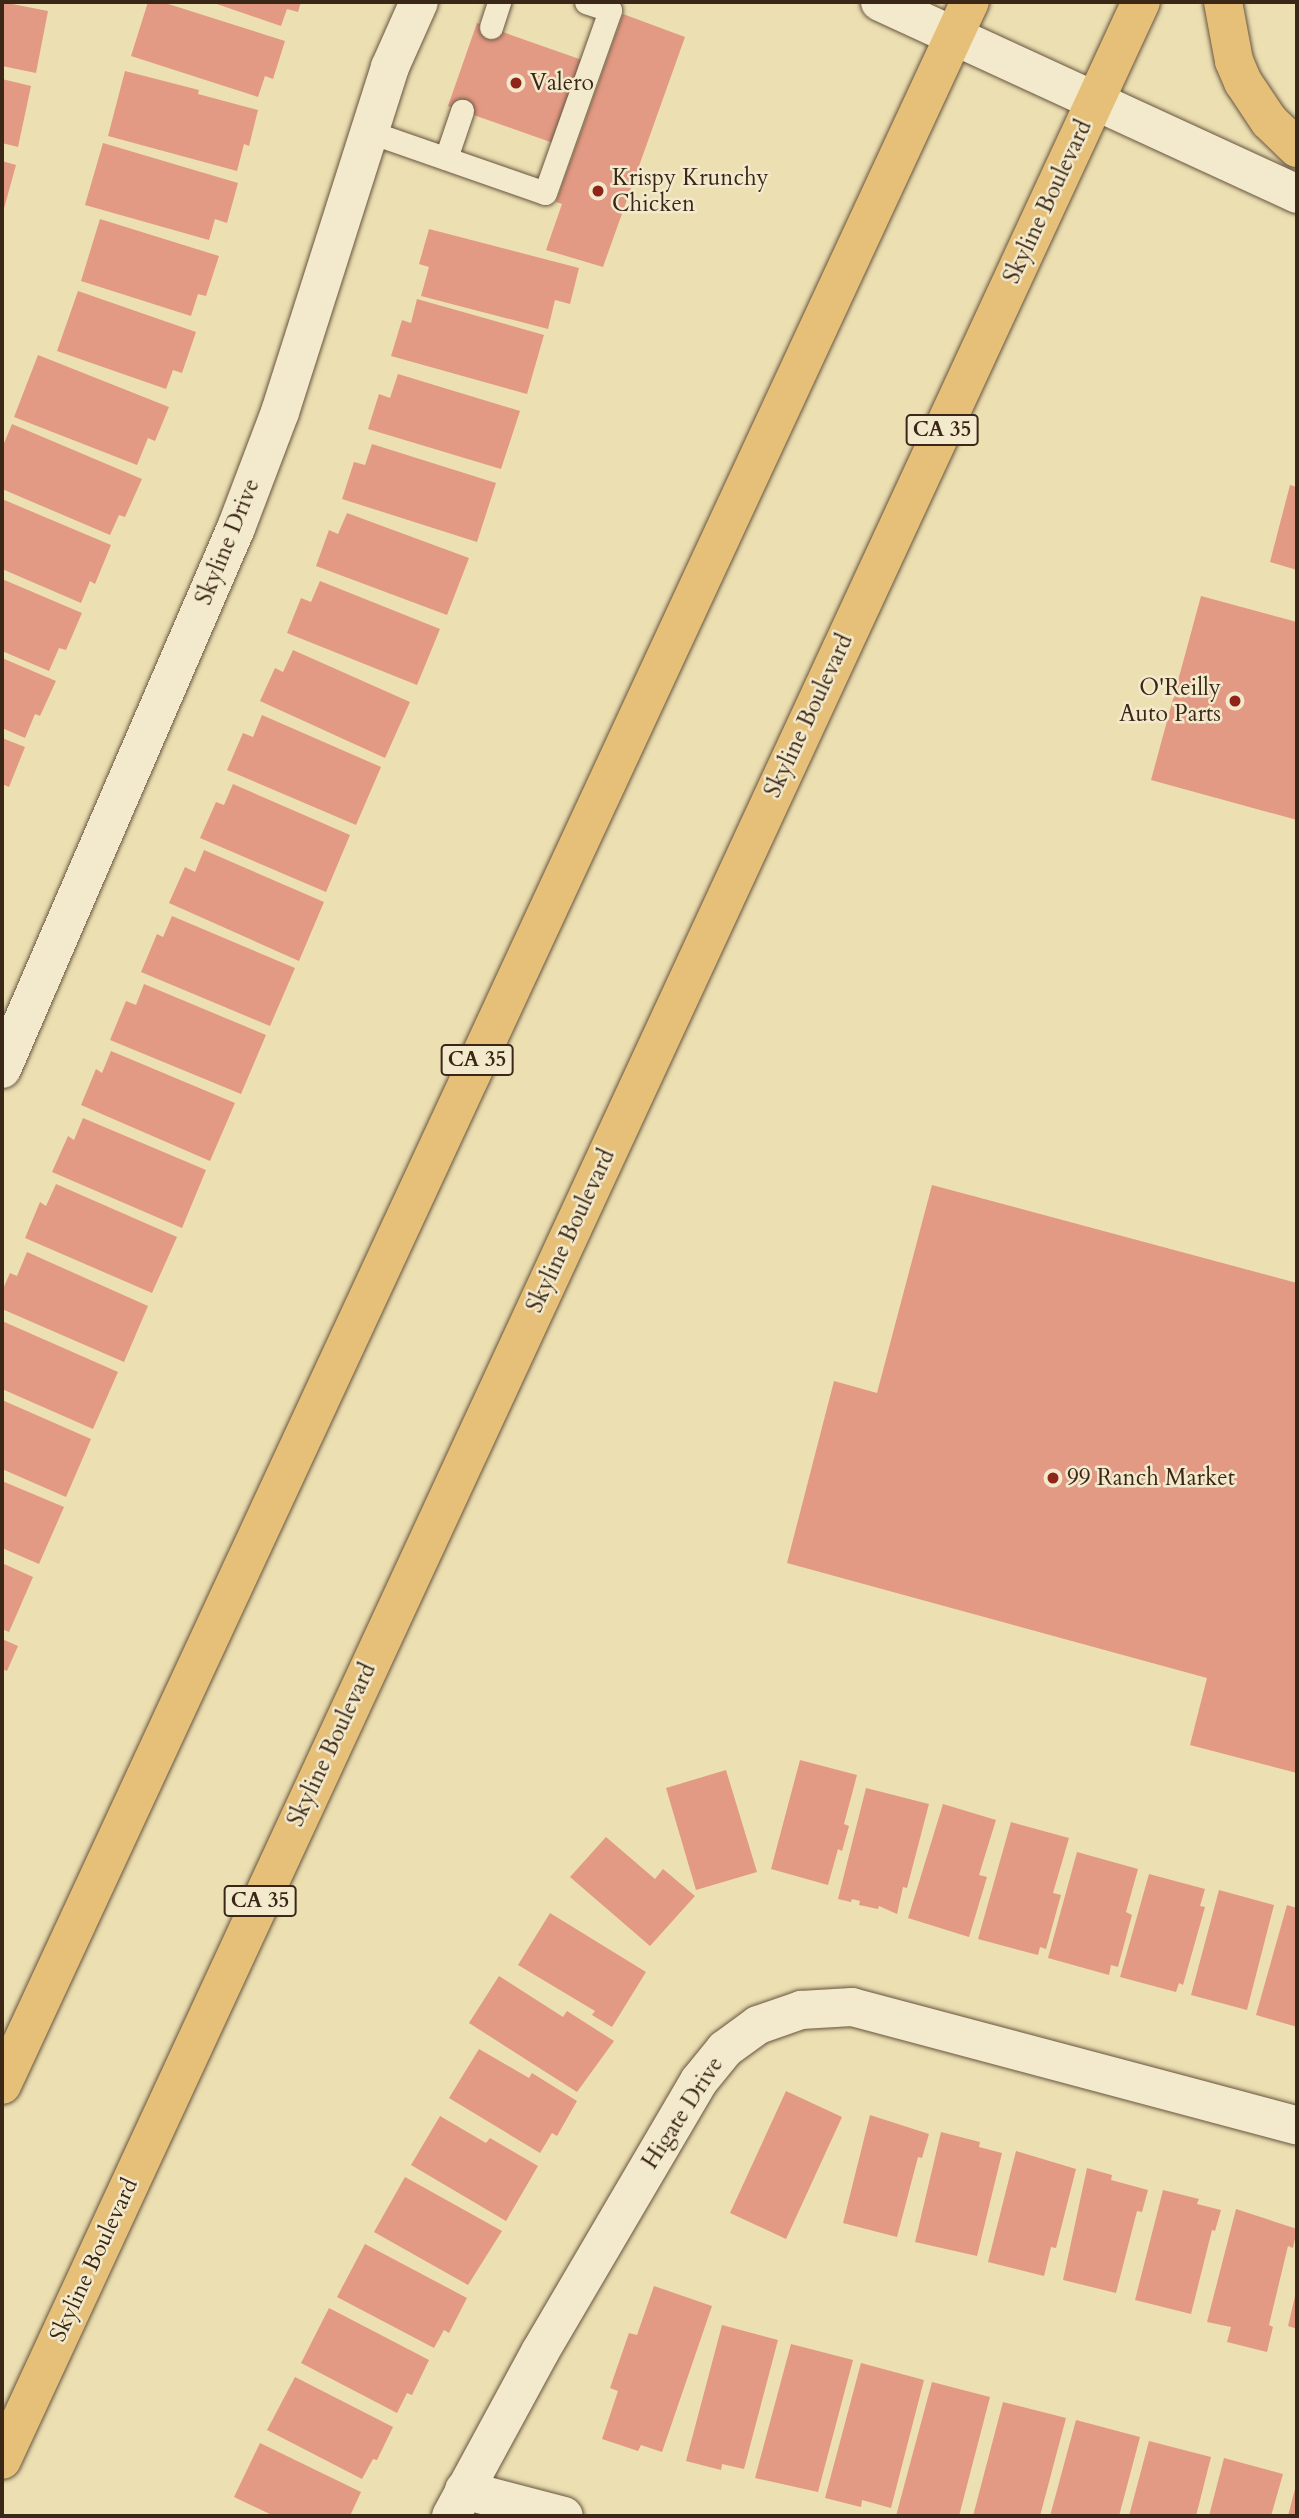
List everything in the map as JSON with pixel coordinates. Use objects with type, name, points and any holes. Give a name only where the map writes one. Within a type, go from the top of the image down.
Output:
[{"type":"main road","name":"CA 35","points":[[2,2085],[970,2]]},
{"type":"main road","name":"Skyline Boulevard","points":[[2,2460],[1141,2]]},
{"type":"main road","points":[[1223,2],[1234,61],[1242,82],[1269,121],[1297,148]]},
{"type":"street","name":"Skyline Drive","points":[[2,1069],[236,528],[280,412],[390,67],[419,2]]},
{"type":"street","points":[[880,2],[1297,194]]},
{"type":"street","name":"Higate Drive","points":[[457,2503],[613,2224],[699,2081],[734,2041],[773,2018],[818,2007],[852,2007],[1297,2125]]},
{"type":"street","points":[[457,2503],[564,2516]]},
{"type":"lane","points":[[491,27],[499,2]]},
{"type":"lane","points":[[370,132],[545,192],[610,10],[586,2]]},
{"type":"lane","points":[[446,158],[462,111]]},
{"type":"building","points":[[2,2],[48,11],[36,73],[2,66]]},
{"type":"building","points":[[148,2],[162,2],[285,41],[273,79],[265,76],[258,97],[131,56]]},
{"type":"building","points":[[211,2],[301,2],[298,12],[287,9],[281,26]]},
{"type":"building","points":[[623,14],[685,37],[603,267],[546,250],[562,204],[556,202]]},
{"type":"building","points":[[477,23],[585,61],[556,144],[448,106]]},
{"type":"building","points":[[125,71],[199,90],[198,94],[258,110],[249,146],[244,144],[237,171],[108,136]]},
{"type":"building","points":[[2,79],[31,86],[18,147],[2,143]]},
{"type":"building","points":[[103,143],[238,183],[227,223],[215,219],[209,240],[85,205]]},
{"type":"building","points":[[2,161],[16,165],[3,212],[2,212]]},
{"type":"building","points":[[100,219],[219,256],[206,296],[198,294],[191,316],[81,281]]},
{"type":"building","points":[[429,229],[579,268],[570,304],[555,300],[548,329],[421,296],[429,267],[419,264]]},
{"type":"building","points":[[78,291],[196,332],[182,373],[173,370],[166,389],[57,351]]},
{"type":"building","points":[[417,299],[544,335],[527,394],[391,356],[402,320],[411,323]]},
{"type":"building","points":[[38,355],[169,407],[155,441],[148,438],[137,465],[14,417]]},
{"type":"building","points":[[398,374],[520,411],[501,469],[368,429],[379,394],[390,398]]},
{"type":"building","points":[[12,424],[142,479],[125,517],[119,515],[110,535],[2,489],[2,448]]},
{"type":"building","points":[[372,444],[496,483],[477,542],[342,499],[354,462],[365,465]]},
{"type":"building","points":[[1290,485],[1297,487],[1297,570],[1270,562]]},
{"type":"building","points":[[2,499],[111,545],[95,584],[90,581],[81,603],[2,569]]},
{"type":"building","points":[[347,513],[469,558],[447,615],[316,566],[329,530],[338,534]]},
{"type":"building","points":[[2,579],[82,613],[66,650],[59,648],[49,671],[2,651]]},
{"type":"building","points":[[320,581],[440,629],[417,685],[287,633],[301,598],[311,602]]},
{"type":"building","name":"O'Reilly Auto Parts","points":[[1201,596],[1297,622],[1297,820],[1151,780]]},
{"type":"building","points":[[293,650],[410,702],[385,758],[260,701],[275,668],[283,672]]},
{"type":"building","points":[[2,658],[56,681],[40,716],[35,714],[25,738],[2,728]]},
{"type":"building","points":[[262,715],[381,767],[356,825],[227,770],[243,733],[253,737]]},
{"type":"building","points":[[2,738],[25,747],[9,787],[2,784]]},
{"type":"building","points":[[233,784],[350,835],[326,892],[200,838],[216,802],[224,805]]},
{"type":"building","points":[[204,850],[324,902],[299,961],[169,903],[185,867],[195,872]]},
{"type":"building","points":[[172,916],[295,968],[270,1026],[141,972],[157,934],[163,937]]},
{"type":"building","points":[[144,984],[266,1035],[241,1094],[110,1040],[126,1001],[136,1005]]},
{"type":"building","points":[[111,1051],[235,1103],[210,1161],[81,1105],[96,1069],[102,1073]]},
{"type":"building","points":[[83,1118],[206,1170],[182,1228],[52,1172],[68,1136],[74,1140]]},
{"type":"building","points":[[56,1184],[177,1237],[152,1293],[25,1238],[40,1202],[46,1206]]},
{"type":"building","name":"99 Ranch Market","points":[[932,1185],[1297,1283],[1297,1773],[1190,1745],[1207,1678],[787,1563],[834,1381],[877,1393]]},
{"type":"building","points":[[27,1252],[148,1306],[124,1362],[2,1309],[2,1291],[10,1273],[17,1276]]},
{"type":"building","points":[[2,1321],[118,1372],[93,1429],[2,1389]]},
{"type":"building","points":[[2,1400],[91,1439],[66,1497],[2,1469]]},
{"type":"building","points":[[2,1481],[64,1507],[39,1564],[2,1548]]},
{"type":"building","points":[[2,1563],[33,1577],[9,1632],[2,1629]]},
{"type":"building","points":[[2,1639],[18,1646],[7,1671],[2,1669]]},
{"type":"building","points":[[800,1760],[857,1775],[844,1824],[849,1826],[842,1851],[838,1849],[828,1885],[771,1869]]},
{"type":"building","points":[[726,1770],[757,1872],[696,1890],[666,1788]]},
{"type":"building","points":[[866,1788],[929,1804],[907,1888],[903,1887],[897,1914],[879,1906],[878,1909],[859,1905],[860,1901],[838,1899]]},
{"type":"building","points":[[943,1804],[996,1820],[979,1875],[987,1877],[969,1937],[908,1918]]},
{"type":"building","points":[[1011,1822],[1069,1838],[1053,1893],[1061,1895],[1046,1949],[1040,1947],[1038,1955],[978,1939]]},
{"type":"building","points":[[606,1837],[655,1879],[663,1869],[695,1896],[650,1946],[570,1877]]},
{"type":"building","points":[[1077,1852],[1138,1869],[1126,1912],[1132,1915],[1118,1967],[1111,1965],[1109,1975],[1048,1958]]},
{"type":"building","points":[[1149,1874],[1205,1889],[1200,1906],[1205,1907],[1183,1985],[1179,1983],[1176,1992],[1120,1977]]},
{"type":"building","points":[[1219,1890],[1274,1905],[1247,2010],[1191,1995]]},
{"type":"building","points":[[1287,1905],[1297,1908],[1297,2027],[1256,2015]]},
{"type":"building","points":[[550,1913],[646,1972],[612,2027],[592,2015],[595,2011],[518,1965]]},
{"type":"building","points":[[499,1976],[563,2017],[567,2011],[614,2041],[577,2092],[469,2023]]},
{"type":"building","points":[[479,2049],[529,2078],[532,2073],[577,2101],[557,2136],[552,2133],[540,2153],[449,2098]]},
{"type":"building","points":[[786,2091],[842,2117],[786,2239],[730,2213]]},
{"type":"building","points":[[870,2115],[929,2134],[922,2158],[918,2157],[897,2237],[843,2223]]},
{"type":"building","points":[[440,2116],[486,2143],[490,2138],[538,2166],[506,2221],[411,2165]]},
{"type":"building","points":[[941,2132],[980,2142],[979,2147],[1002,2153],[977,2256],[915,2242]]},
{"type":"building","points":[[1016,2151],[1076,2169],[1056,2248],[1051,2247],[1044,2276],[988,2262]]},
{"type":"building","points":[[1087,2168],[1112,2175],[1111,2180],[1148,2190],[1142,2212],[1137,2211],[1116,2293],[1063,2280]]},
{"type":"building","points":[[405,2177],[502,2231],[468,2285],[374,2232]]},
{"type":"building","points":[[1163,2190],[1199,2199],[1197,2204],[1221,2210],[1215,2231],[1212,2230],[1191,2314],[1135,2300]]},
{"type":"building","points":[[1236,2209],[1297,2229],[1293,2248],[1288,2246],[1269,2325],[1273,2327],[1267,2352],[1227,2342],[1231,2327],[1207,2322]]},
{"type":"building","points":[[365,2244],[467,2298],[449,2333],[444,2330],[434,2348],[337,2297]]},
{"type":"building","points":[[654,2286],[712,2306],[662,2452],[641,2445],[638,2451],[602,2439],[618,2391],[610,2388],[629,2333],[637,2335]]},
{"type":"building","points":[[1297,2292],[1297,2329],[1288,2326]]},
{"type":"building","points":[[329,2308],[429,2360],[412,2395],[407,2393],[397,2413],[301,2363]]},
{"type":"building","points":[[722,2325],[778,2340],[744,2469],[722,2464],[721,2470],[686,2461]]},
{"type":"building","points":[[791,2344],[853,2360],[818,2492],[755,2478]]},
{"type":"building","points":[[861,2363],[924,2380],[891,2508],[862,2500],[861,2507],[825,2498]]},
{"type":"building","points":[[295,2377],[393,2427],[377,2460],[373,2459],[362,2479],[267,2430]]},
{"type":"building","points":[[932,2382],[990,2397],[959,2516],[896,2516]]},
{"type":"building","points":[[1003,2402],[1066,2418],[1040,2516],[973,2516]]},
{"type":"building","points":[[1076,2420],[1140,2437],[1119,2516],[1050,2516]]},
{"type":"building","points":[[1149,2441],[1211,2457],[1196,2516],[1129,2516]]},
{"type":"building","points":[[260,2443],[361,2492],[350,2516],[274,2516],[234,2497]]},
{"type":"building","points":[[1224,2458],[1283,2474],[1271,2516],[1209,2516]]},
{"type":"building","points":[[1296,2485],[1297,2516],[1288,2516]]},
{"type":"place","name":"Valero","points":[[516,83]]},
{"type":"place","name":"Krispy Krunchy Chicken","points":[[598,191]]},
{"type":"place","name":"O'Reilly Auto Parts","points":[[1235,701]]},
{"type":"place","name":"99 Ranch Market","points":[[1053,1478]]}]
